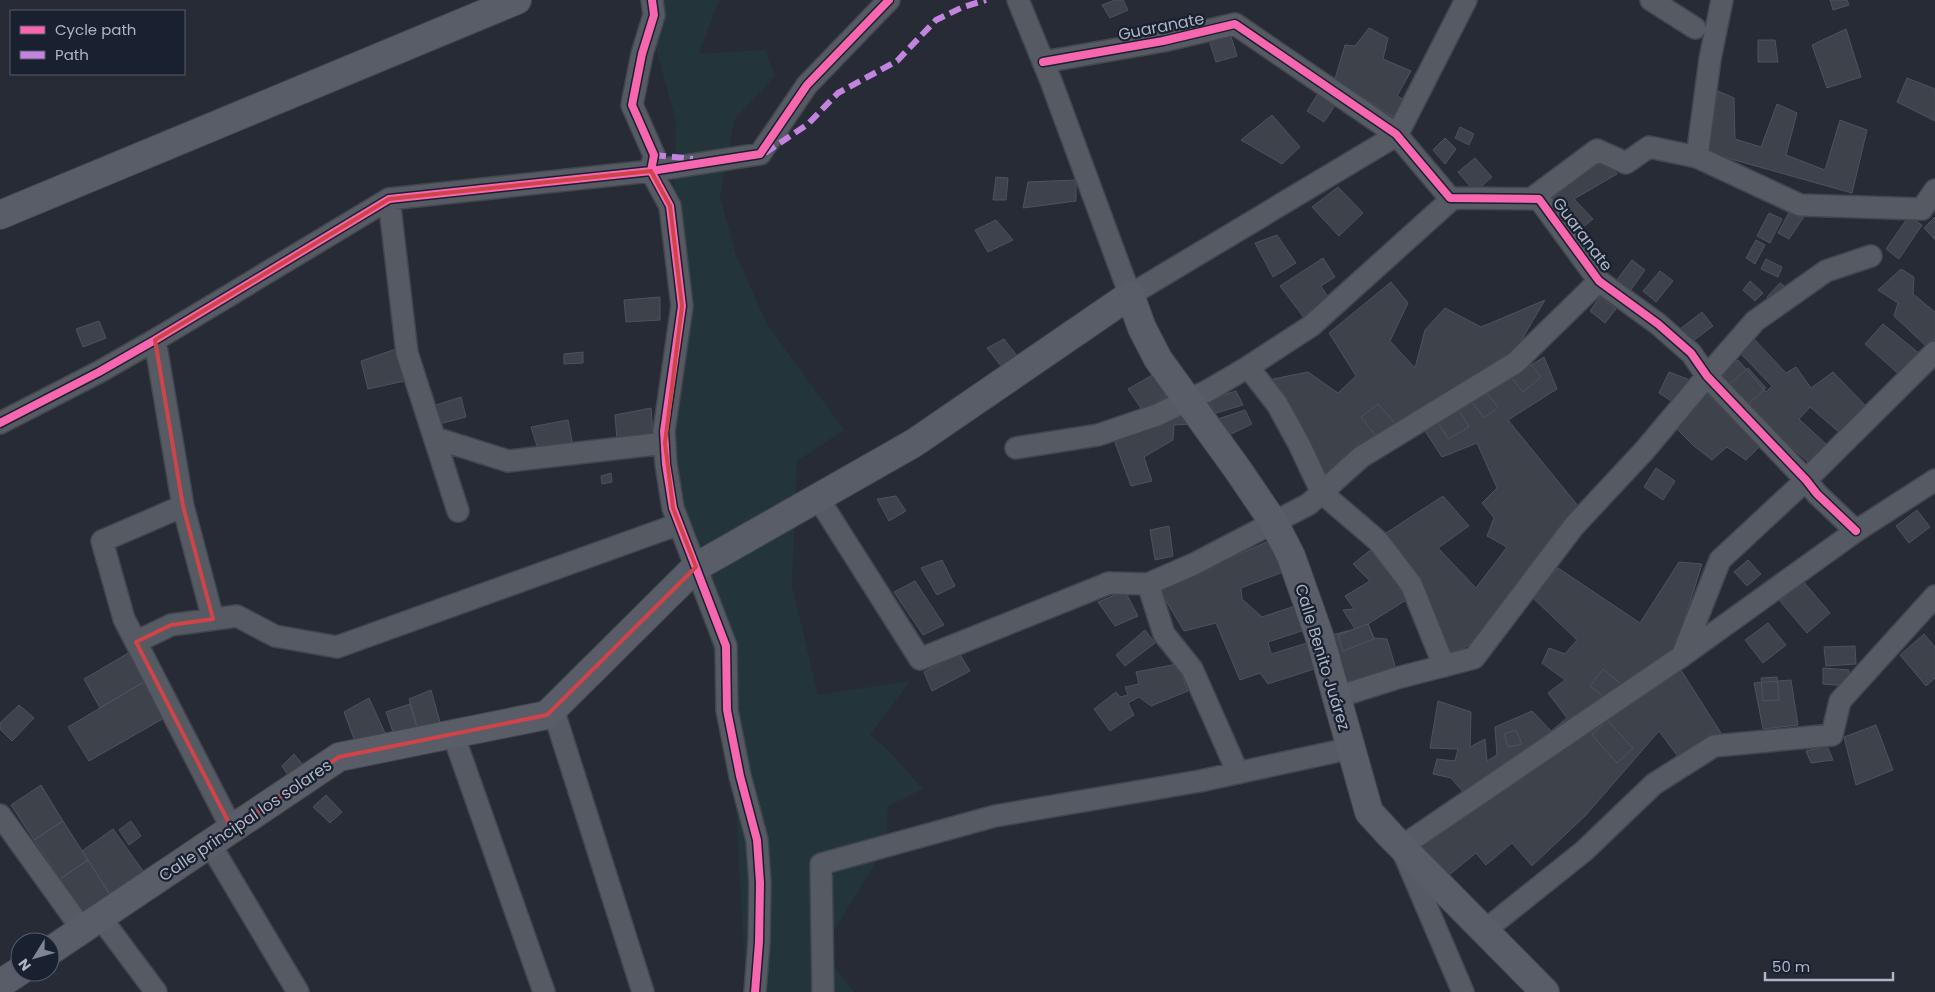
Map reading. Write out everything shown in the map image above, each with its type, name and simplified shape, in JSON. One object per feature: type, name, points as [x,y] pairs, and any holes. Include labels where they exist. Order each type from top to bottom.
[{"type":"main road","points":[[0,215],[516,0]]},
{"type":"main road","name":"Calle Benito Juárez","points":[[1130,295],[1142,328],[1158,359],[1274,523],[1291,556],[1320,638],[1370,812],[1401,847],[1545,992]]},
{"type":"main road","name":"Calle principal los solares","points":[[60,944],[339,757],[547,715],[696,567],[914,442],[1130,295]]},
{"type":"street","points":[[652,0],[654,15],[642,54],[632,105],[654,155],[651,170],[670,206],[682,306],[664,431],[666,464],[673,508],[726,646],[727,710],[740,776],[757,840],[760,883],[759,942],[754,992]]},
{"type":"street","points":[[0,423],[99,372],[155,340],[389,199],[651,170],[760,154],[807,85],[889,0]]},
{"type":"street","points":[[1018,0],[1104,222],[1130,295],[1397,135],[1466,0]]},
{"type":"street","points":[[1651,0],[1694,28]]},
{"type":"street","points":[[1697,157],[1710,59],[1722,0]]},
{"type":"street","name":"Guaranate","points":[[1043,62],[1163,41],[1235,24],[1397,135],[1450,198],[1539,199],[1599,280],[1658,324],[1691,353],[1707,376],[1806,480],[1817,494],[1856,531]]},
{"type":"street","points":[[1532,199],[1597,150],[1626,163],[1649,147],[1697,157],[1800,205],[1922,209],[1935,190]]},
{"type":"street","points":[[1016,448],[1098,435],[1157,415],[1248,367],[1311,326],[1453,198]]},
{"type":"street","points":[[389,199],[408,353],[458,511]]},
{"type":"street","points":[[1337,697],[1474,658],[1574,526],[1644,452],[1755,321],[1826,271],[1871,256]]},
{"type":"street","points":[[818,498],[920,659],[1109,582],[1148,584],[1194,564],[1309,504],[1361,457],[1516,363],[1599,280]]},
{"type":"street","points":[[155,340],[183,506],[213,619]]},
{"type":"street","points":[[1682,656],[1720,560],[1806,480],[1935,352]]},
{"type":"street","points":[[1248,367],[1277,404],[1299,444],[1322,493],[1378,542],[1411,584],[1444,666]]},
{"type":"street","points":[[435,438],[508,461],[665,443]]},
{"type":"street","points":[[1463,992],[1401,847],[1682,656],[1856,531],[1935,480]]},
{"type":"street","points":[[183,506],[102,540],[124,619],[232,829]]},
{"type":"street","points":[[136,642],[171,625],[237,616],[275,636],[337,647],[679,524]]},
{"type":"street","points":[[1148,584],[1164,634],[1192,668],[1238,773]]},
{"type":"street","points":[[1484,931],[1584,851],[1654,784],[1714,746],[1832,735],[1840,701],[1935,596]]},
{"type":"street","points":[[553,709],[643,992]]},
{"type":"street","points":[[453,734],[544,992]]},
{"type":"street","points":[[823,992],[821,864],[994,816],[1238,773],[1352,748]]},
{"type":"street","points":[[0,814],[91,923],[156,992]]},
{"type":"street","points":[[210,844],[298,992]]},
{"type":"highlighted area","points":[[651,171],[670,206],[682,306],[665,443],[673,508],[696,567],[547,715],[339,757],[232,829],[136,642],[171,625],[213,619],[183,506],[155,340],[389,199]]},
{"type":"shaded area","points":[[643,0],[719,0],[699,54],[765,50],[775,76],[734,120],[720,197],[736,255],[767,324],[844,430],[797,461],[792,586],[818,695],[910,681],[870,735],[888,750],[923,789],[888,806],[886,846],[822,950],[854,992],[746,992],[732,735],[665,443],[676,122]]},
{"type":"building","points":[[1115,0],[1123,0],[1128,10],[1110,18],[1102,5]]},
{"type":"building","points":[[1830,0],[1847,0],[1849,5],[1833,10]]},
{"type":"building","points":[[1369,28],[1388,38],[1383,59],[1411,71],[1397,96],[1406,101],[1395,118],[1335,79],[1345,45],[1355,46]]},
{"type":"building","points":[[1846,29],[1861,77],[1827,88],[1812,45]]},
{"type":"building","points":[[1230,33],[1237,56],[1216,62],[1209,40]]},
{"type":"building","points":[[1758,40],[1775,40],[1778,62],[1758,62]]},
{"type":"building","points":[[1907,78],[1935,89],[1935,121],[1897,102]]},
{"type":"building","points":[[1321,89],[1338,101],[1324,122],[1307,111]]},
{"type":"building","points":[[1718,91],[1734,98],[1735,139],[1761,147],[1777,104],[1797,113],[1786,155],[1825,170],[1840,120],[1867,130],[1852,193],[1706,152]]},
{"type":"building","points":[[1272,115],[1300,147],[1282,164],[1241,140]]},
{"type":"building","points":[[1460,127],[1474,134],[1469,145],[1455,138]]},
{"type":"building","points":[[1445,138],[1456,149],[1445,164],[1433,150]]},
{"type":"building","points":[[1475,158],[1492,177],[1475,192],[1458,172]]},
{"type":"building","points":[[1605,160],[1617,174],[1574,199],[1593,219],[1576,233],[1546,198]]},
{"type":"building","points":[[996,177],[1008,178],[1006,200],[993,200]]},
{"type":"building","points":[[1076,180],[1076,201],[1023,208],[1028,182]]},
{"type":"building","points":[[1338,187],[1363,213],[1339,236],[1312,207]]},
{"type":"building","points":[[1791,209],[1805,215],[1789,239],[1778,233]]},
{"type":"building","points":[[1769,213],[1782,219],[1770,243],[1757,236]]},
{"type":"building","points":[[1909,216],[1922,225],[1899,259],[1886,249]]},
{"type":"building","points":[[1935,217],[1935,240],[1924,228]]},
{"type":"building","points":[[996,220],[1013,240],[988,252],[975,230]]},
{"type":"building","points":[[1277,235],[1296,263],[1273,277],[1255,243]]},
{"type":"building","points":[[1756,240],[1765,245],[1755,264],[1746,258]]},
{"type":"building","points":[[1323,258],[1335,277],[1321,286],[1329,299],[1305,319],[1280,286]]},
{"type":"building","points":[[1766,259],[1782,267],[1778,277],[1761,269]]},
{"type":"building","points":[[1632,260],[1645,270],[1630,291],[1616,281]]},
{"type":"building","points":[[1901,269],[1914,277],[1913,294],[1935,312],[1935,339],[1927,347],[1894,316],[1898,303],[1878,290]]},
{"type":"building","points":[[1660,271],[1673,281],[1656,302],[1643,291]]},
{"type":"building","points":[[1750,281],[1763,293],[1755,301],[1743,290]]},
{"type":"building","points":[[1391,282],[1408,303],[1390,341],[1415,368],[1425,330],[1445,308],[1481,327],[1545,300],[1515,351],[1327,478],[1273,379],[1308,372],[1338,393],[1356,376],[1329,333]]},
{"type":"building","points":[[1780,283],[1787,288],[1774,303],[1767,297]]},
{"type":"building","points":[[660,297],[660,320],[626,322],[624,300]]},
{"type":"building","points":[[1600,297],[1616,309],[1605,323],[1590,311]]},
{"type":"building","points":[[1702,312],[1713,326],[1690,343],[1680,329]]},
{"type":"building","points":[[99,321],[106,338],[83,347],[76,329]]},
{"type":"building","points":[[1883,324],[1920,354],[1901,376],[1865,344]]},
{"type":"building","points":[[1004,339],[1017,356],[1001,366],[987,348]]},
{"type":"building","points":[[1754,339],[1786,373],[1796,367],[1811,388],[1833,372],[1866,406],[1841,434],[1810,407],[1799,419],[1827,445],[1808,462],[1714,377],[1738,360],[1766,392],[1772,386],[1739,352]]},
{"type":"building","points":[[399,348],[409,380],[368,389],[361,361]]},
{"type":"building","points":[[583,352],[583,363],[564,364],[564,354]]},
{"type":"building","points":[[1544,357],[1557,389],[1508,420],[1579,507],[1480,638],[1450,656],[1418,580],[1386,533],[1443,496],[1469,526],[1438,548],[1476,588],[1507,547],[1487,536],[1494,518],[1482,503],[1497,488],[1477,443],[1442,457],[1425,431]]},
{"type":"building","points":[[1529,362],[1541,377],[1523,392],[1511,377]]},
{"type":"building","points":[[1748,368],[1766,388],[1748,404],[1730,384]]},
{"type":"building","points":[[1669,372],[1690,380],[1676,404],[1659,393]]},
{"type":"building","points":[[1156,373],[1166,397],[1143,411],[1128,389]]},
{"type":"building","points":[[1236,391],[1243,405],[1216,413],[1207,400]]},
{"type":"building","points":[[1486,392],[1498,407],[1484,418],[1472,402]]},
{"type":"building","points":[[1707,394],[1761,445],[1746,460],[1727,447],[1712,460],[1676,428]]},
{"type":"building","points":[[461,397],[466,417],[439,424],[433,406]]},
{"type":"building","points":[[1378,404],[1396,424],[1377,437],[1361,417]]},
{"type":"building","points":[[651,408],[653,434],[617,440],[615,415]]},
{"type":"building","points":[[1187,409],[1191,424],[1174,425],[1173,440],[1144,457],[1152,481],[1131,486],[1113,437]]},
{"type":"building","points":[[1245,410],[1252,424],[1227,436],[1218,419]]},
{"type":"building","points":[[1459,410],[1469,427],[1448,439],[1438,422]]},
{"type":"building","points":[[568,420],[573,446],[538,449],[531,427]]},
{"type":"building","points":[[1656,468],[1675,481],[1663,500],[1644,487]]},
{"type":"building","points":[[611,473],[612,482],[602,484],[601,476]]},
{"type":"building","points":[[896,496],[906,511],[889,521],[877,499]]},
{"type":"building","points":[[1917,510],[1930,527],[1909,543],[1896,526]]},
{"type":"building","points":[[1169,526],[1173,556],[1155,560],[1150,530]]},
{"type":"building","points":[[1271,540],[1286,571],[1241,588],[1242,599],[1262,617],[1298,605],[1308,629],[1268,642],[1271,654],[1310,642],[1317,668],[1268,684],[1260,673],[1240,680],[1216,623],[1184,631],[1159,589]]},
{"type":"building","points":[[1373,548],[1390,570],[1406,600],[1368,624],[1374,638],[1387,639],[1396,669],[1348,684],[1328,636],[1355,629],[1343,610],[1354,609],[1345,596],[1370,581],[1353,564]]},
{"type":"building","points":[[942,560],[955,586],[937,595],[921,568]]},
{"type":"building","points":[[1748,560],[1761,574],[1747,586],[1734,572]]},
{"type":"building","points":[[1679,562],[1702,564],[1675,649],[1637,673],[1466,795],[1451,778],[1433,774],[1437,759],[1455,761],[1458,749],[1430,748],[1438,701],[1471,712],[1470,747],[1485,739],[1487,761],[1497,755],[1495,727],[1532,711],[1551,731],[1567,718],[1548,693],[1565,680],[1542,663],[1549,648],[1565,654],[1577,640],[1532,597],[1558,568],[1640,623]]},
{"type":"building","points":[[915,581],[944,625],[923,635],[894,592]]},
{"type":"building","points":[[1803,581],[1830,613],[1807,633],[1780,601]]},
{"type":"building","points":[[1125,591],[1138,616],[1115,626],[1098,602]]},
{"type":"building","points":[[1768,623],[1786,645],[1763,663],[1745,640]]},
{"type":"building","points":[[1368,624],[1374,639],[1343,651],[1338,635]]},
{"type":"building","points":[[1145,630],[1155,643],[1125,666],[1116,655]]},
{"type":"building","points":[[1924,634],[1935,647],[1935,678],[1926,686],[1900,655]]},
{"type":"building","points":[[1855,646],[1856,664],[1826,666],[1824,647]]},
{"type":"building","points":[[130,652],[147,680],[100,708],[84,679]]},
{"type":"building","points":[[959,653],[970,671],[932,691],[924,672]]},
{"type":"building","points":[[1177,664],[1188,691],[1151,706],[1139,697],[1128,703],[1134,715],[1110,731],[1094,709],[1116,692],[1120,697],[1128,695],[1125,687],[1139,684],[1136,672]]},
{"type":"building","points":[[1679,667],[1721,733],[1679,758],[1659,731],[1586,815],[1532,866],[1512,843],[1486,865],[1476,853],[1449,875],[1419,845]]},
{"type":"building","points":[[1823,668],[1849,670],[1848,686],[1823,684]]},
{"type":"building","points":[[1603,669],[1621,684],[1608,700],[1590,686]]},
{"type":"building","points":[[1777,677],[1779,700],[1763,701],[1761,678]]},
{"type":"building","points":[[147,680],[166,717],[89,761],[68,727]]},
{"type":"building","points":[[1791,680],[1798,725],[1763,729],[1754,683]]},
{"type":"building","points":[[431,690],[440,722],[417,727],[409,699]]},
{"type":"building","points":[[369,698],[385,733],[355,742],[344,712]]},
{"type":"building","points":[[410,704],[417,727],[393,732],[386,712]]},
{"type":"building","points":[[19,705],[34,718],[12,741],[0,729],[0,723]]},
{"type":"building","points":[[1607,720],[1633,748],[1617,763],[1592,735]]},
{"type":"building","points":[[1876,725],[1893,770],[1856,785],[1844,737]]},
{"type":"building","points":[[1516,730],[1522,744],[1508,747],[1504,734]]},
{"type":"building","points":[[1827,746],[1833,760],[1811,763],[1806,751]]},
{"type":"building","points":[[294,754],[309,772],[293,783],[282,766]]},
{"type":"building","points":[[41,785],[63,821],[34,840],[11,805]]},
{"type":"building","points":[[326,795],[342,812],[330,823],[313,807]]},
{"type":"building","points":[[63,821],[88,860],[60,879],[34,840]]},
{"type":"building","points":[[131,821],[141,836],[129,845],[119,830]]},
{"type":"building","points":[[113,829],[146,875],[112,897],[82,851]]},
{"type":"building","points":[[88,860],[112,898],[86,918],[60,879]]},
{"type":"marked path","points":[[765,153],[808,124],[838,93],[897,61],[936,20],[963,7],[986,0]]},
{"type":"marked path","points":[[654,155],[693,159]]},
{"type":"cycle path","points":[[652,0],[654,15],[642,54],[632,105],[654,155],[651,171],[670,206],[682,306],[664,431],[666,464],[673,508],[726,646],[727,710],[740,776],[757,840],[760,883],[759,942],[755,992]]},
{"type":"cycle path","points":[[0,423],[99,372],[155,340],[389,199],[651,171],[760,154],[807,85],[889,0]]},
{"type":"cycle path","points":[[1043,62],[1163,41],[1235,24],[1396,134],[1450,198],[1539,199],[1599,281],[1658,324],[1691,353],[1707,376],[1806,480],[1817,494],[1856,531]]}]
